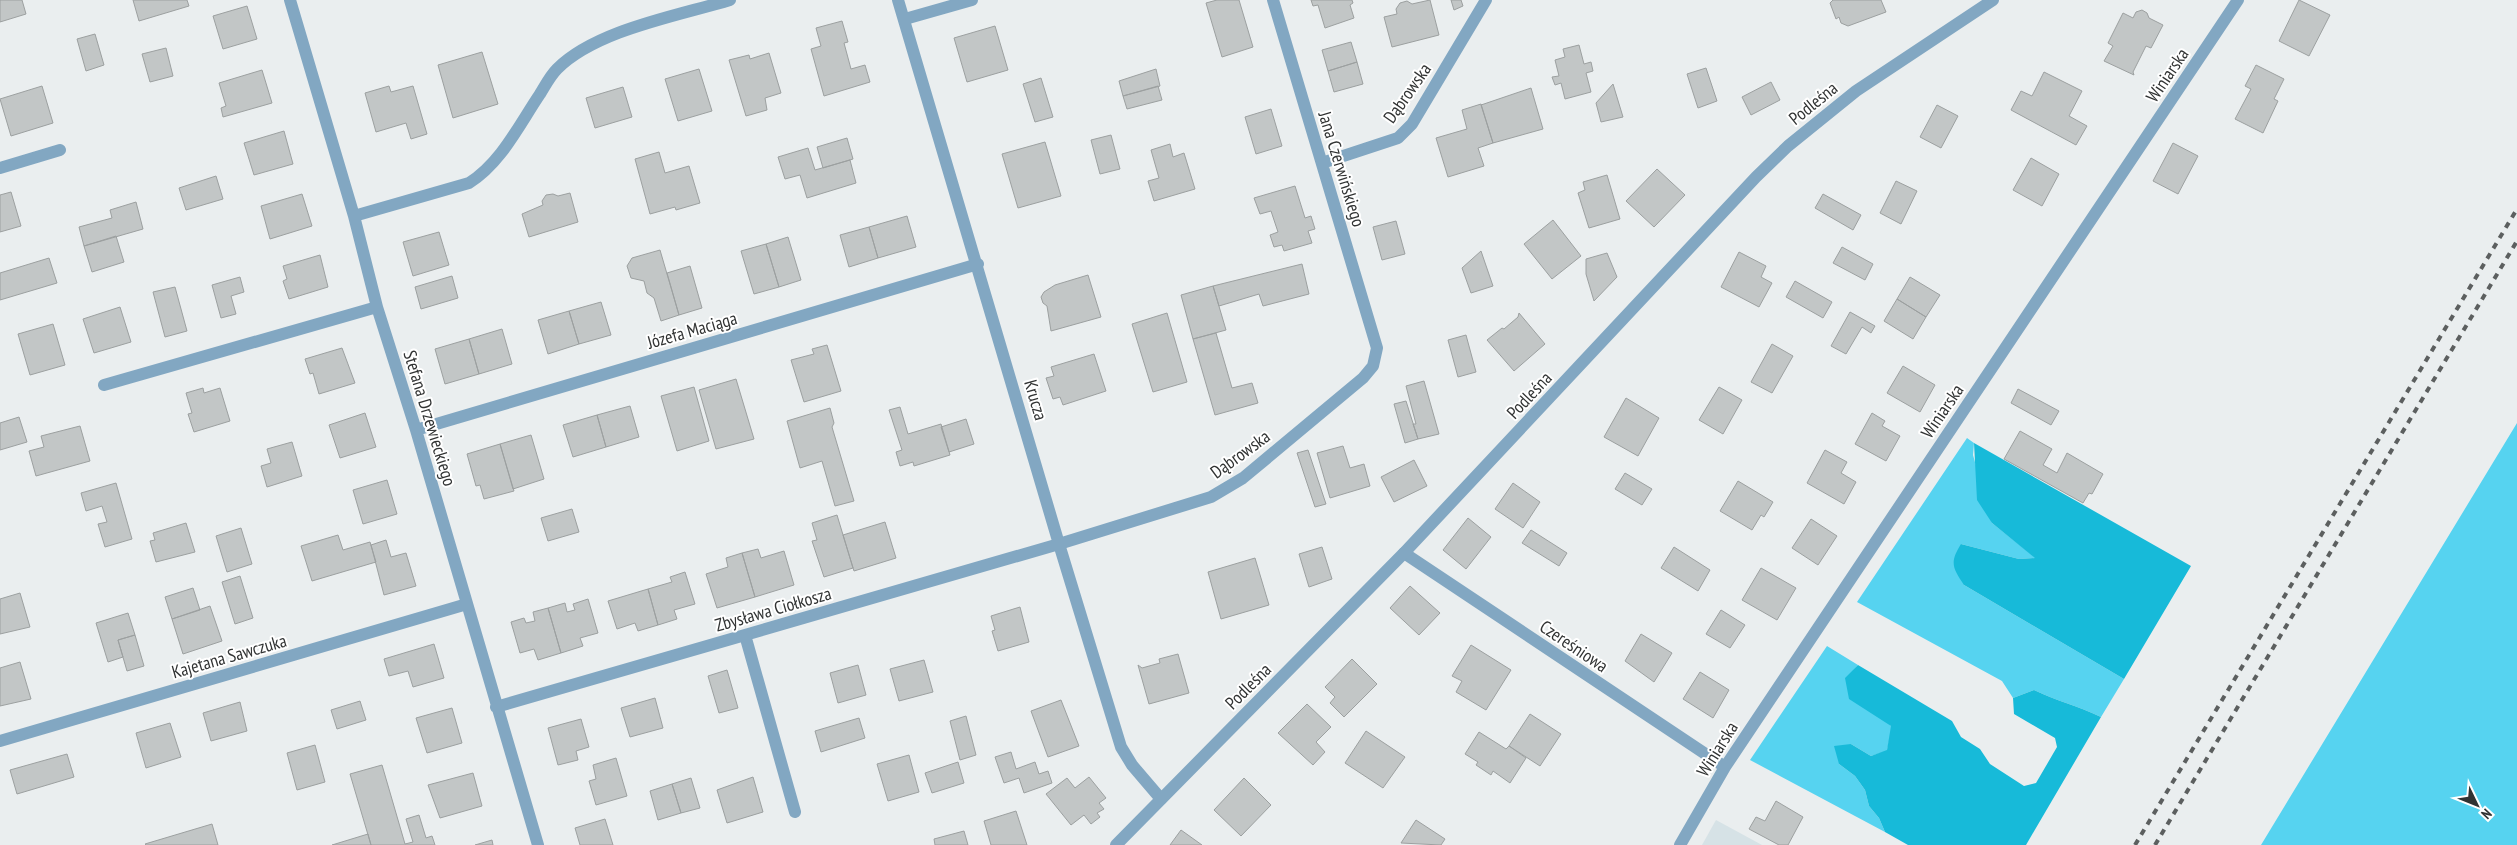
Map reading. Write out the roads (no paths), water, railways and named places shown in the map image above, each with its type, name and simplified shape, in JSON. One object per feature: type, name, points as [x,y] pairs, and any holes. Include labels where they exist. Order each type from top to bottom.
[{"type":"street","name":"Stefana Drzewieckiego","points":[[290,0],[354,216],[377,307],[416,430],[538,845]]},
{"type":"street","points":[[354,216],[469,183],[484,173],[498,157],[556,70],[580,50],[610,36],[730,0]]},
{"type":"street","name":"Krucza","points":[[898,0],[1121,747],[1132,765],[1161,799]]},
{"type":"street","points":[[905,20],[972,0]]},
{"type":"street","name":"Jana Czerwińskiego","points":[[1273,0],[1377,348]]},
{"type":"street","name":"Dąbrowska","points":[[1322,163],[1398,138],[1412,124],[1486,0]]},
{"type":"street","name":"Podleśna","points":[[1116,845],[1404,553],[1756,177],[1788,146],[1856,91],[1993,0]]},
{"type":"street","name":"Winiarska","points":[[1680,845],[1725,768],[2238,0]]},
{"type":"street","points":[[0,168],[60,150]]},
{"type":"street","name":"Józefa Maciąga","points":[[416,430],[978,264]]},
{"type":"street","points":[[104,385],[377,307]]},
{"type":"street","name":"Dąbrowska","points":[[1059,544],[1211,497],[1243,478],[1363,378],[1373,366],[1377,348]]},
{"type":"street","name":"Zbysława Ciołkosza","points":[[496,707],[1059,544]]},
{"type":"street","name":"Czereśniowa","points":[[1404,553],[1725,768]]},
{"type":"street","name":"Kajetana Sawczuka","points":[[0,741],[467,604]]},
{"type":"street","points":[[746,635],[795,812]]},
{"type":"railway","points":[[2135,845],[2517,209]]},
{"type":"railway","points":[[2155,845],[2517,241]]}]
